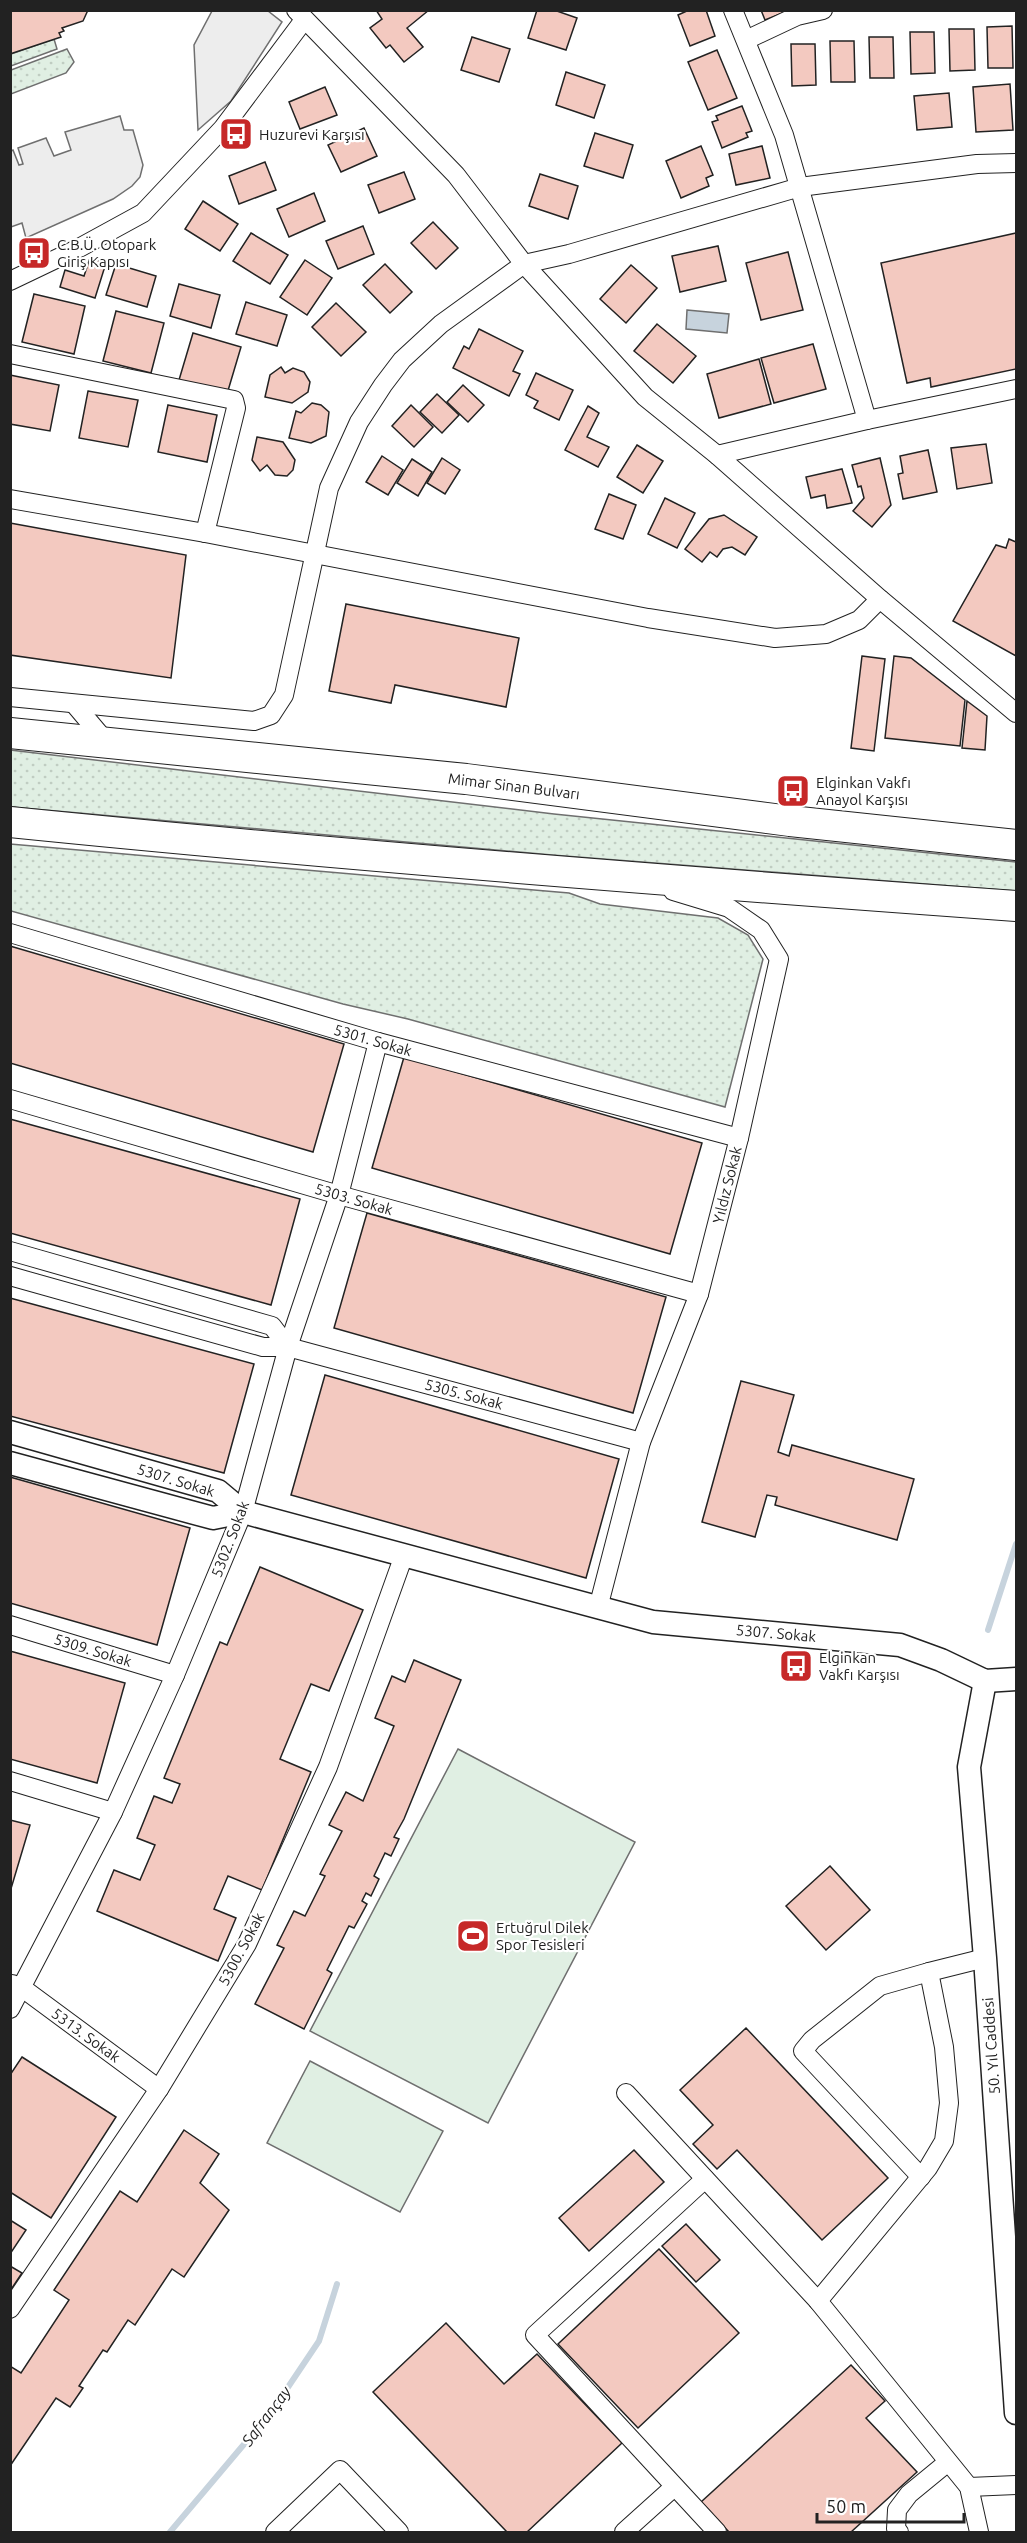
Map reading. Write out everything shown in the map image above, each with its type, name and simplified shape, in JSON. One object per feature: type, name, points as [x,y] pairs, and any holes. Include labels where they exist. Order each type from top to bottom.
[{"type":"highway","name":"Mimar Sinan Bulvarı","points":[[10,733],[466,779],[790,821],[1017,845]]},
{"type":"highway","points":[[10,822],[177,839],[595,874],[1017,906]]},
{"type":"street","points":[[733,10],[784,135],[867,420]]},
{"type":"street","points":[[746,40],[796,16],[823,10]]},
{"type":"street","points":[[10,281],[79,248],[142,213],[224,128],[300,15],[456,175],[524,264],[645,397],[717,455],[880,599],[1017,713]]},
{"type":"street","points":[[10,697],[254,721],[271,715],[284,695],[329,488],[359,422],[402,360],[441,324],[524,264],[568,254],[800,187],[977,164],[1017,163]]},
{"type":"street","points":[[10,354],[234,400],[236,408],[205,533]]},
{"type":"street","points":[[717,455],[867,420],[1017,389]]},
{"type":"street","points":[[10,499],[205,533],[648,618],[775,638],[826,634],[859,620],[880,599]]},
{"type":"street","points":[[75,705],[108,744]]},
{"type":"street","name":"Yıldız Sokak","points":[[595,874],[687,894],[729,908],[760,930],[779,959],[739,1138],[699,1294],[641,1442],[598,1608]]},
{"type":"street","name":"5301. Sokak","points":[[10,933],[378,1042],[739,1138]]},
{"type":"street","name":"5302. Sokak","points":[[10,2009],[16,1986],[114,1812],[175,1675],[243,1512],[288,1347],[339,1196],[378,1042]]},
{"type":"street","name":"5303. Sokak","points":[[10,1099],[339,1196],[699,1294]]},
{"type":"street","points":[[10,1251],[272,1326],[288,1347]]},
{"type":"street","name":"5305. Sokak","points":[[10,1276],[263,1347],[288,1347],[641,1442]]},
{"type":"street","name":"5307. Sokak","points":[[10,1432],[218,1491],[243,1512],[652,1622],[900,1645],[941,1660],[985,1681]]},
{"type":"street","name":"5307. Sokak","points":[[10,1463],[213,1518],[243,1512]]},
{"type":"street","name":"5300. Sokak","points":[[10,2309],[159,2088],[246,1944],[328,1767],[404,1555]]},
{"type":"street","name":"5309. Sokak","points":[[10,1625],[175,1675]]},
{"type":"street","points":[[985,1681],[1017,1679]]},
{"type":"street","name":"50. Yıl Caddesi","points":[[985,1681],[969,1767],[985,1958],[1017,2413]]},
{"type":"street","points":[[10,1781],[114,1812]]},
{"type":"street","points":[[921,2177],[803,2051],[812,2040],[880,1986],[985,1958]]},
{"type":"street","points":[[818,2301],[921,2177],[944,2141],[949,2103],[944,2047],[929,1972]]},
{"type":"street","name":"5313. Sokak","points":[[16,1986],[159,2088]]},
{"type":"street","points":[[626,2093],[818,2301],[969,2487],[979,2532]]},
{"type":"street","points":[[705,2179],[535,2335],[717,2532]]},
{"type":"street","points":[[899,2532],[896,2529],[897,2510],[909,2494],[948,2462]]},
{"type":"street","points":[[275,2532],[340,2470],[399,2532]]},
{"type":"street","points":[[969,2487],[1017,2485]]},
{"type":"street","points":[[624,2532],[674,2487]]},
{"type":"green space","points":[[54,39],[57,49],[11,66],[11,54]]},
{"type":"green space","points":[[67,49],[74,62],[66,73],[11,94],[11,70]]},
{"type":"green space","points":[[10,750],[554,814],[1016,862],[1016,891],[552,855],[11,807]]},
{"type":"green space","points":[[10,844],[569,893],[600,904],[718,918],[748,935],[763,959],[725,1107],[11,911]]},
{"type":"green space","name":"Ertuğrul Dilek Spor Tesisleri","points":[[458,1749],[635,1842],[488,2123],[310,2031]]},
{"type":"green space","points":[[310,2061],[443,2131],[400,2212],[267,2143]]},
{"type":"shaded area","points":[[212,11],[268,11],[282,22],[231,101],[198,130],[194,45]]},
{"type":"shaded area","points":[[120,116],[124,130],[133,130],[143,165],[140,177],[132,186],[113,199],[26,238],[22,223],[11,227],[11,151],[13,150],[19,165],[23,164],[18,148],[46,138],[54,156],[71,150],[65,132]]},
{"type":"shaded area","points":[[687,310],[729,314],[727,333],[686,329]]},
{"type":"building","points":[[10,10],[88,10],[83,21],[62,28],[64,31],[59,33],[61,37],[10,54]]},
{"type":"building","points":[[376,10],[429,10],[407,28],[423,47],[404,62],[390,45],[386,48],[370,28],[382,19]]},
{"type":"building","points":[[537,10],[554,10],[577,18],[566,50],[528,38]]},
{"type":"building","points":[[689,10],[706,10],[715,36],[690,46],[678,15]]},
{"type":"building","points":[[761,10],[790,10],[765,20]]},
{"type":"building","points":[[1012,26],[1013,68],[988,68],[987,27]]},
{"type":"building","points":[[949,29],[974,29],[975,70],[950,71]]},
{"type":"building","points":[[910,32],[934,32],[935,73],[911,74]]},
{"type":"building","points":[[472,37],[510,49],[499,82],[461,70]]},
{"type":"building","points":[[869,37],[893,37],[894,78],[870,78]]},
{"type":"building","points":[[830,41],[854,41],[855,82],[831,82]]},
{"type":"building","points":[[791,44],[815,44],[816,85],[792,86]]},
{"type":"building","points":[[717,50],[737,98],[708,110],[688,62]]},
{"type":"building","points":[[566,72],[605,85],[594,118],[556,105]]},
{"type":"building","points":[[1010,84],[1013,130],[976,132],[973,87]]},
{"type":"building","points":[[325,87],[337,115],[300,129],[289,102]]},
{"type":"building","points":[[949,93],[952,127],[917,130],[914,96]]},
{"type":"building","points":[[742,106],[752,131],[746,133],[748,137],[722,148],[712,122],[718,120],[716,116]]},
{"type":"building","points":[[364,128],[377,156],[341,172],[328,145]]},
{"type":"building","points":[[595,133],[633,145],[623,178],[584,166]]},
{"type":"building","points":[[701,146],[713,175],[706,178],[709,186],[681,198],[666,161]]},
{"type":"building","points":[[762,146],[770,178],[736,185],[729,154]]},
{"type":"building","points":[[265,162],[276,190],[239,204],[229,176]]},
{"type":"building","points":[[404,172],[415,199],[379,213],[368,185]]},
{"type":"building","points":[[540,174],[578,186],[568,219],[529,206]]},
{"type":"building","points":[[314,193],[325,221],[289,237],[277,209]]},
{"type":"building","points":[[203,201],[238,224],[220,251],[185,229]]},
{"type":"building","points":[[433,222],[458,248],[436,269],[411,243]]},
{"type":"building","points":[[363,226],[374,254],[338,269],[326,241]]},
{"type":"building","points":[[251,233],[288,255],[270,284],[233,261]]},
{"type":"building","points":[[1016,233],[1016,369],[931,387],[930,378],[907,383],[881,263]]},
{"type":"building","points":[[718,246],[726,281],[680,292],[672,256]]},
{"type":"building","points":[[788,252],[803,310],[761,320],[746,263]]},
{"type":"building","points":[[90,258],[106,263],[95,298],[60,287],[65,270],[84,276]]},
{"type":"building","points":[[305,260],[332,278],[307,315],[280,297]]},
{"type":"building","points":[[116,264],[156,276],[147,307],[106,295]]},
{"type":"building","points":[[385,264],[412,292],[390,313],[363,285]]},
{"type":"building","points":[[631,265],[657,288],[626,323],[600,299]]},
{"type":"building","points":[[179,284],[220,295],[211,328],[170,316]]},
{"type":"building","points":[[34,294],[85,306],[74,354],[22,342]]},
{"type":"building","points":[[246,302],[287,315],[277,346],[236,334]]},
{"type":"building","points":[[336,303],[366,332],[341,356],[312,327]]},
{"type":"building","points":[[116,311],[164,323],[151,373],[103,361]]},
{"type":"building","points":[[657,324],[696,356],[673,383],[634,351]]},
{"type":"building","points":[[479,329],[523,351],[513,371],[520,374],[509,396],[453,368],[464,346],[469,349]]},
{"type":"building","points":[[193,333],[241,347],[227,394],[179,380]]},
{"type":"building","points":[[813,344],[826,389],[774,403],[761,358]]},
{"type":"building","points":[[759,359],[771,404],[719,418],[707,374]]},
{"type":"building","points":[[281,367],[285,373],[293,368],[304,372],[310,382],[308,392],[292,403],[265,397],[270,375]]},
{"type":"building","points":[[536,373],[573,390],[559,420],[534,408],[538,401],[526,395]]},
{"type":"building","points":[[10,375],[59,385],[50,431],[10,424]]},
{"type":"building","points":[[463,385],[484,405],[468,422],[447,402]]},
{"type":"building","points":[[88,391],[138,400],[128,447],[79,438]]},
{"type":"building","points":[[437,394],[459,415],[442,433],[420,412]]},
{"type":"building","points":[[312,403],[321,405],[329,412],[326,436],[311,443],[289,438],[296,411],[301,413]]},
{"type":"building","points":[[168,405],[217,415],[207,462],[158,452]]},
{"type":"building","points":[[411,405],[433,427],[414,447],[392,426]]},
{"type":"building","points":[[588,406],[599,413],[587,437],[609,447],[598,467],[565,450]]},
{"type":"building","points":[[257,437],[283,442],[295,460],[293,470],[287,476],[275,475],[267,465],[260,471],[252,460]]},
{"type":"building","points":[[986,444],[992,483],[957,489],[951,448]]},
{"type":"building","points":[[637,445],[663,461],[643,493],[617,477]]},
{"type":"building","points":[[928,450],[937,492],[903,499],[898,474],[903,473],[900,456]]},
{"type":"building","points":[[382,456],[403,470],[388,495],[366,482]]},
{"type":"building","points":[[442,458],[460,470],[445,494],[427,483]]},
{"type":"building","points":[[880,458],[891,505],[872,527],[853,511],[864,498],[861,486],[858,487],[852,465]]},
{"type":"building","points":[[412,459],[432,472],[418,496],[397,483]]},
{"type":"building","points":[[842,469],[852,503],[827,508],[825,495],[811,498],[806,477]]},
{"type":"building","points":[[609,494],[636,505],[623,539],[595,529]]},
{"type":"building","points":[[665,498],[695,513],[677,548],[648,534]]},
{"type":"building","points":[[724,515],[757,537],[745,555],[732,547],[723,549],[717,557],[710,552],[702,562],[685,549],[709,519]]},
{"type":"building","points":[[10,523],[186,555],[171,678],[10,655]]},
{"type":"building","points":[[1009,539],[1016,542],[1016,656],[953,621],[996,545],[1006,548]]},
{"type":"building","points":[[346,604],[519,638],[506,707],[395,685],[391,703],[329,691]]},
{"type":"building","points":[[862,656],[885,659],[874,751],[851,748]]},
{"type":"building","points":[[894,656],[911,658],[965,700],[960,746],[885,738]]},
{"type":"building","points":[[967,701],[987,716],[985,750],[962,748]]},
{"type":"building","points":[[10,946],[344,1044],[313,1152],[10,1063]]},
{"type":"building","points":[[404,1057],[702,1143],[670,1254],[372,1168]]},
{"type":"building","points":[[10,1119],[300,1199],[271,1305],[10,1233]]},
{"type":"building","points":[[367,1213],[666,1297],[633,1413],[334,1328]]},
{"type":"building","points":[[10,1298],[254,1364],[224,1473],[10,1416]]},
{"type":"building","points":[[325,1375],[619,1459],[586,1578],[291,1495]]},
{"type":"building","points":[[741,1381],[794,1395],[778,1452],[789,1456],[792,1445],[914,1479],[897,1540],[775,1505],[777,1497],[767,1495],[755,1537],[702,1522]]},
{"type":"building","points":[[10,1477],[190,1528],[157,1645],[10,1603]]},
{"type":"building","points":[[260,1567],[363,1610],[329,1691],[311,1684],[280,1759],[311,1772],[262,1890],[228,1876],[214,1909],[236,1918],[218,1961],[97,1911],[114,1870],[140,1880],[155,1845],[137,1838],[154,1796],[172,1803],[180,1784],[164,1778],[220,1642],[227,1645]]},
{"type":"building","points":[[10,1651],[125,1683],[97,1783],[10,1759]]},
{"type":"building","points":[[414,1660],[461,1680],[404,1819],[394,1837],[399,1839],[391,1856],[385,1853],[374,1876],[379,1879],[371,1896],[366,1893],[362,1901],[367,1904],[354,1928],[349,1926],[327,1970],[332,1973],[304,2029],[255,2004],[284,1948],[277,1945],[294,1911],[305,1916],[325,1876],[320,1874],[342,1831],[329,1825],[346,1792],[363,1801],[394,1726],[375,1718],[392,1676],[405,1682]]},
{"type":"building","points":[[10,1820],[30,1825],[10,1892]]},
{"type":"building","points":[[830,1866],[870,1910],[826,1950],[786,1906]]},
{"type":"building","points":[[746,2028],[888,2178],[822,2240],[737,2150],[717,2169],[693,2144],[713,2125],[680,2090]]},
{"type":"building","points":[[22,2057],[116,2117],[51,2218],[10,2192],[10,2075]]},
{"type":"building","points":[[184,2130],[219,2154],[200,2183],[229,2210],[184,2277],[172,2269],[135,2325],[128,2320],[107,2352],[103,2350],[79,2386],[83,2388],[70,2407],[56,2398],[10,2466],[10,2366],[21,2373],[69,2300],[54,2290],[120,2191],[137,2202]]},
{"type":"building","points":[[634,2150],[664,2182],[589,2251],[559,2218]]},
{"type":"building","points":[[10,2220],[26,2230],[10,2254]]},
{"type":"building","points":[[686,2224],[720,2260],[696,2282],[662,2246]]},
{"type":"building","points":[[659,2249],[739,2333],[638,2428],[558,2344]]},
{"type":"building","points":[[10,2266],[22,2273],[10,2291]]},
{"type":"building","points":[[446,2323],[504,2384],[537,2354],[622,2443],[527,2532],[507,2532],[373,2392]]},
{"type":"building","points":[[851,2365],[885,2401],[866,2418],[917,2472],[851,2532],[729,2532],[701,2502]]},
{"type":"waterway","name":"Safrançay","points":[[988,1630],[1016,1544]]},
{"type":"waterway","name":"Safrançay","points":[[170,2532],[272,2411],[319,2341],[337,2284]]},
{"type":"place","name":"Huzurevi Karşısı","points":[[236,134]]},
{"type":"place","name":"C.B.Ü. Otopark Giriş Kapısı","points":[[34,253]]},
{"type":"place","name":"Elginkan Vakfı Anayol Karşısı","points":[[793,791]]},
{"type":"place","name":"Elginkan Vakfı Karşısı","points":[[796,1666]]},
{"type":"place","name":"Ertuğrul Dilek Spor Tesisleri","points":[[473,1936]]}]
